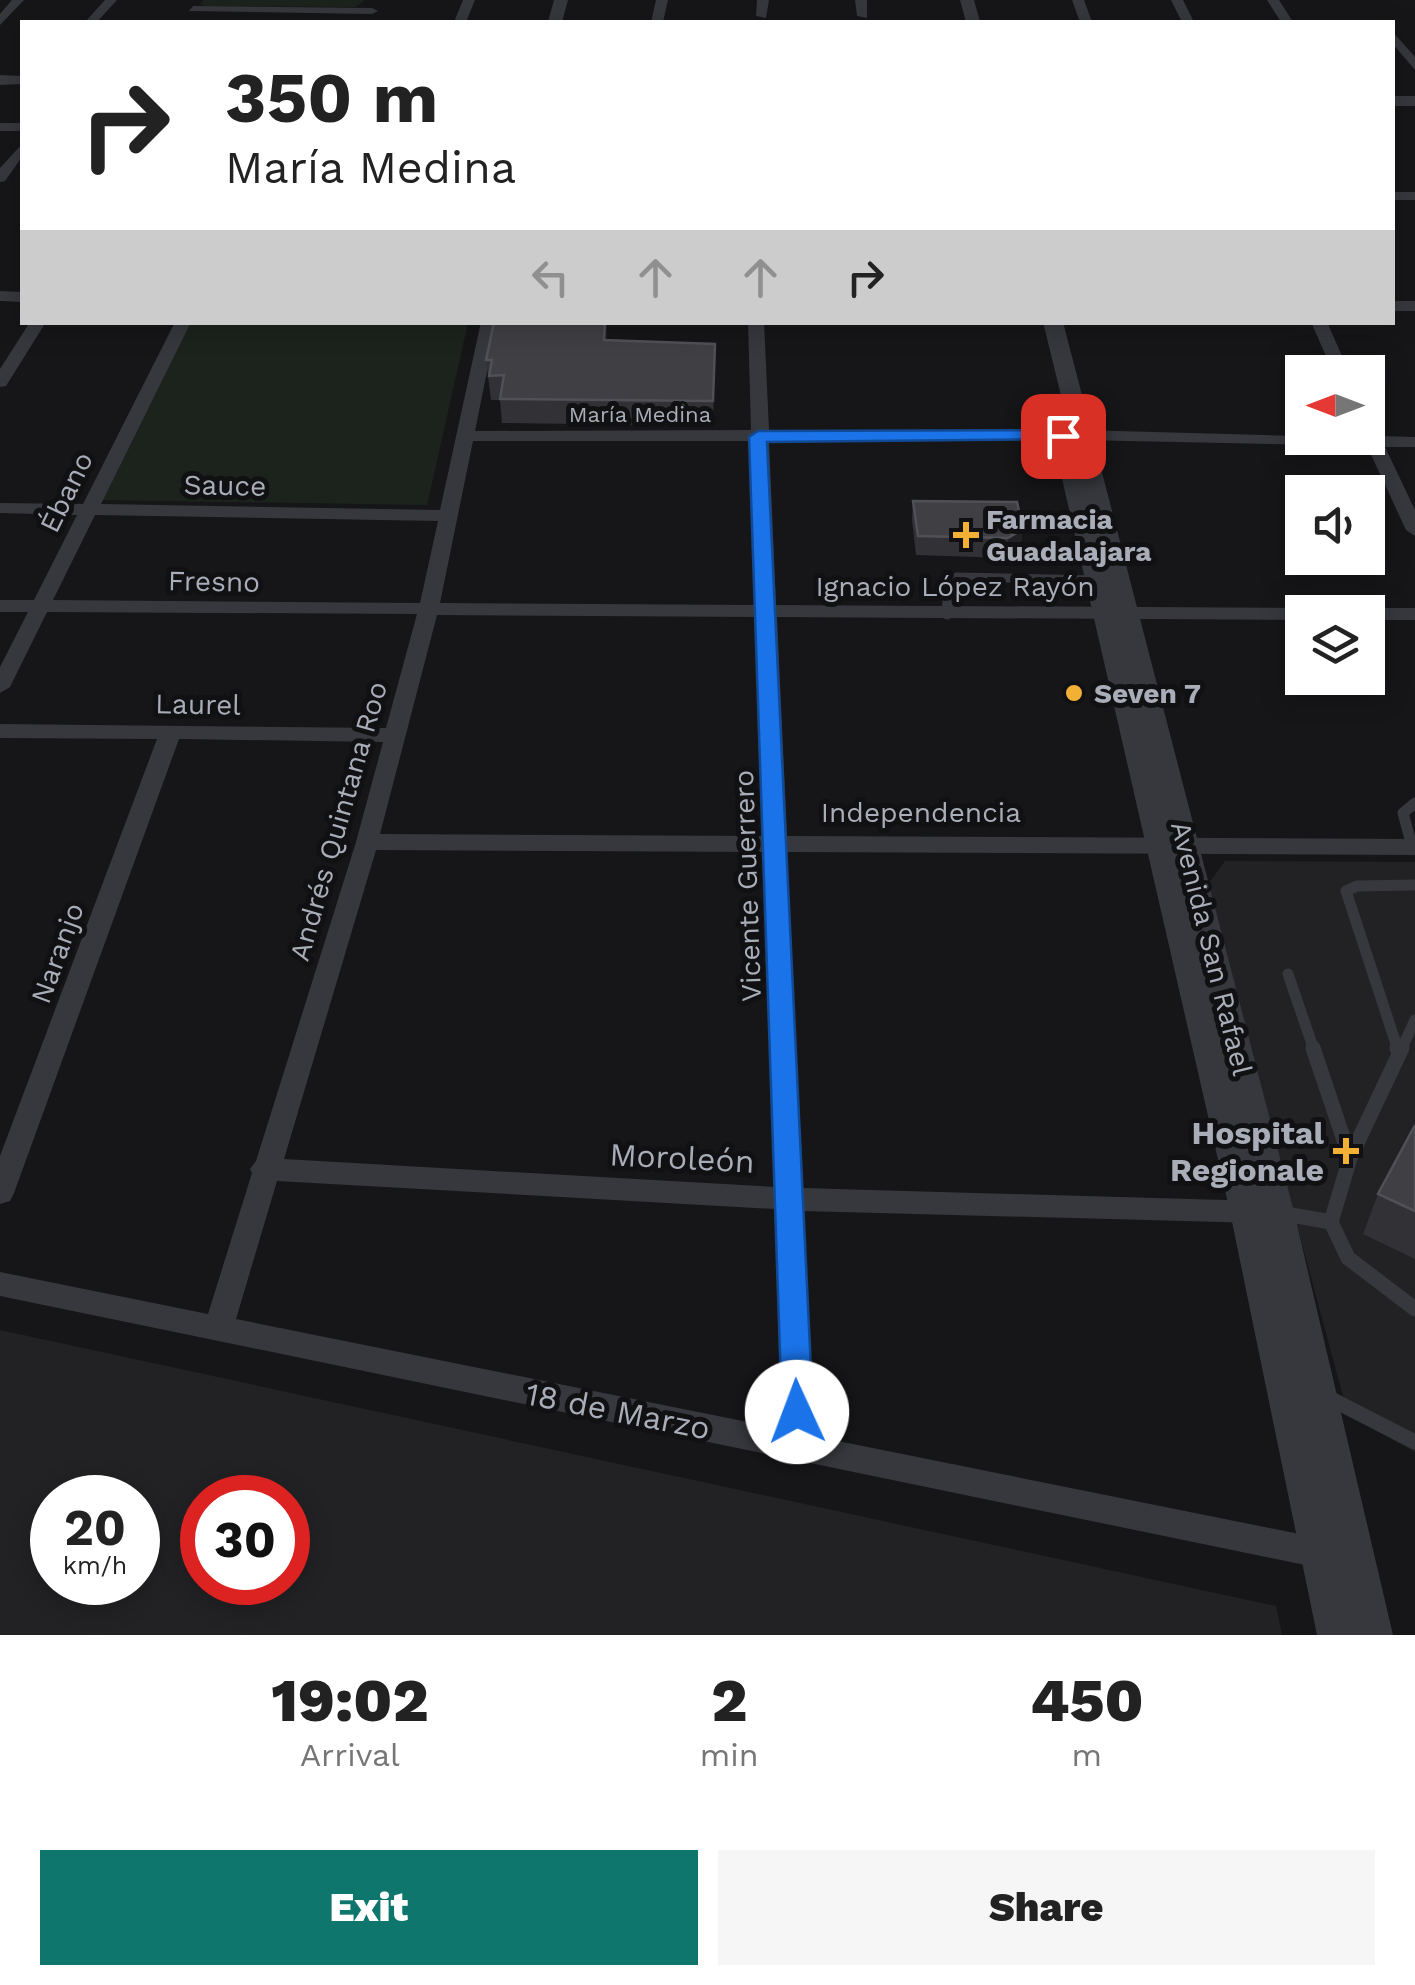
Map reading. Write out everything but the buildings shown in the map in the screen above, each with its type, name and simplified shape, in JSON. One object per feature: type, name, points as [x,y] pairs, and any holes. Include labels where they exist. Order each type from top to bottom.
[{"type":"street","points":[[0,21],[18,0]]},
{"type":"street","points":[[93,20],[110,0]]},
{"type":"street","points":[[762,16],[763,0]]},
{"type":"street","points":[[861,0],[864,16]]},
{"type":"street","points":[[196,4],[371,11]]},
{"type":"street","points":[[273,20],[281,9]]},
{"type":"street","points":[[1395,38],[1415,66]]},
{"type":"street","points":[[0,178],[20,151]]},
{"type":"street","points":[[0,382],[36,325]]},
{"type":"street","name":"Ébano","points":[[0,687],[180,325]]},
{"type":"street","name":"Andrés Quintana Roo","points":[[218,1330],[366,842],[428,611],[488,325]]},
{"type":"street","name":"Vicente Guerrero","points":[[756,325],[798,1448]]},
{"type":"street","name":"Avenida San Rafael","points":[[1036,325],[1072,436],[1174,843],[1262,1212],[1337,1556],[1372,1635]]},
{"type":"street","name":"Avenida San Rafael","points":[[1054,325],[1072,436]]},
{"type":"street","points":[[1320,325],[1334,355]]},
{"type":"street","name":"María Medina","points":[[466,436],[1285,436]]},
{"type":"street","name":"María Medina","points":[[1385,438],[1415,442]]},
{"type":"street","points":[[1379,455],[1415,530]]},
{"type":"street","name":"Sauce","points":[[0,508],[450,516]]},
{"type":"street","name":"Fresno","points":[[0,606],[428,611]]},
{"type":"street","name":"Ignacio López Rayón","points":[[428,611],[1285,614]]},
{"type":"street","points":[[1385,614],[1415,614]]},
{"type":"street","name":"Laurel","points":[[0,731],[394,735]]},
{"type":"street","name":"Naranjo","points":[[0,1194],[170,734]]},
{"type":"street","name":"Independencia","points":[[366,842],[1413,846]]},
{"type":"street","name":"Moroleón","points":[[264,1169],[791,1199],[1262,1212]]},
{"type":"street","name":"Avenida San Rafael","points":[[1262,1212],[1316,1392],[1337,1556],[1338,1635]]},
{"type":"street","name":"18 de Marzo","points":[[0,1284],[1337,1556]]},
{"type":"lane","points":[[947,614],[948,584],[957,576],[1108,580]]},
{"type":"lane","points":[[1413,846],[1403,814],[1415,802]]},
{"type":"lane","points":[[1400,1053],[1346,892],[1357,886],[1415,886]]},
{"type":"lane","points":[[1288,974],[1350,1158]]},
{"type":"lane","points":[[1415,1020],[1350,1158],[1331,1222],[1348,1258],[1415,1308]]},
{"type":"lane","points":[[1262,1212],[1331,1222]]},
{"type":"lane","points":[[1316,1392],[1415,1442]]},
{"type":"shaded area","points":[[203,0],[365,0],[356,7],[204,6],[200,4]]},
{"type":"shaded area","points":[[185,325],[468,325],[427,505],[101,500]]},
{"type":"shaded area","name":"Hospital Regionale","points":[[1225,861],[1415,862],[1415,1452],[1348,1415],[1206,887]]},
{"type":"shaded area","points":[[0,1330],[1276,1606],[1282,1635],[0,1635]]},
{"type":"place","name":"Farmacia Guadalajara","points":[[966,535]]},
{"type":"place","name":"Seven 7","points":[[1074,693]]},
{"type":"place","name":"Hospital Regionale","points":[[1346,1151]]},
{"type":"route","points":[[797,1412],[758,437],[1063,436]]}]
